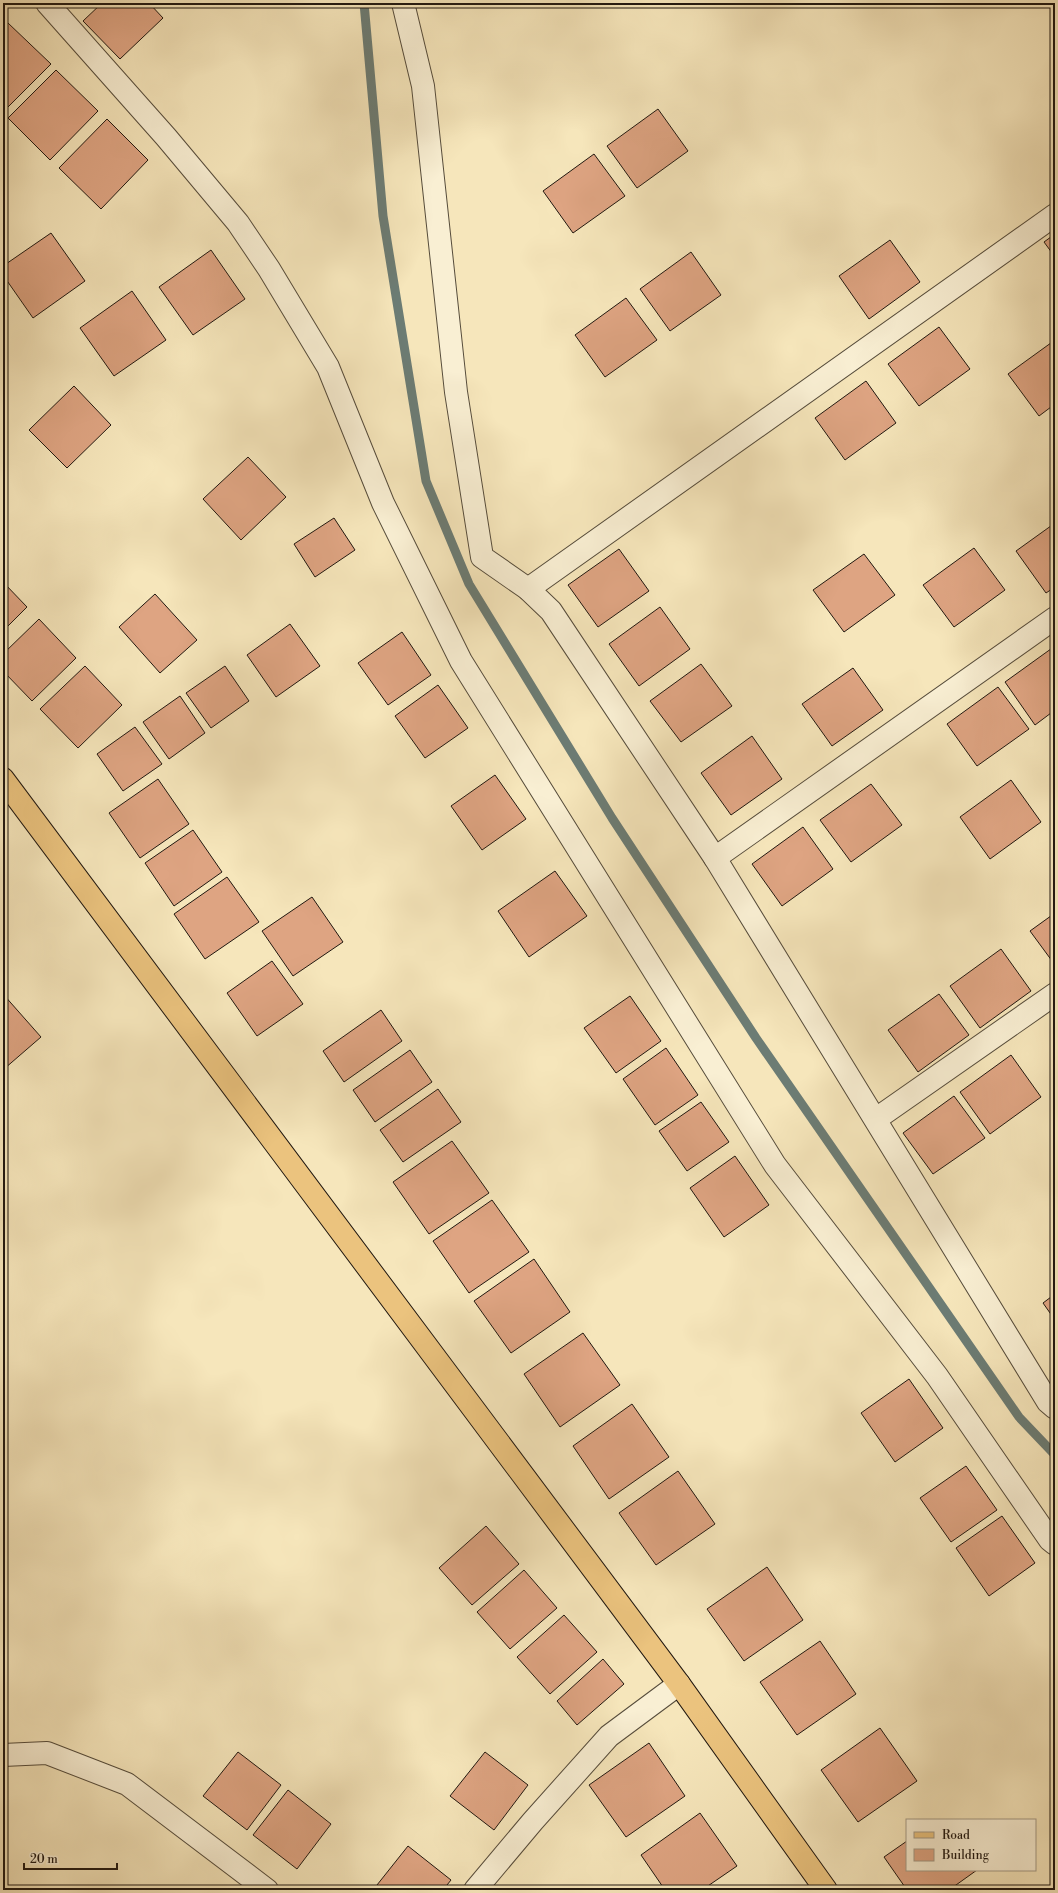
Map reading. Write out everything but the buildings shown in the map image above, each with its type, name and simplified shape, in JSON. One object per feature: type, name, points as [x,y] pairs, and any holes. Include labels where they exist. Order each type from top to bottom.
[{"type":"main road","points":[[3,779],[679,1684],[826,1890]]},
{"type":"street","points":[[47,3],[166,137],[223,204],[238,223],[269,269],[328,367],[383,503],[461,661],[775,1165],[937,1376],[1050,1540],[1055,1544]]},
{"type":"street","points":[[403,3],[423,86],[456,392],[482,557],[528,588],[550,611],[714,858],[1053,1402]]},
{"type":"street","points":[[528,588],[1055,215]]},
{"type":"street","points":[[714,858],[1055,618]]},
{"type":"street","points":[[876,1119],[1055,994]]},
{"type":"street","points":[[475,1890],[533,1821],[609,1736],[679,1684]]},
{"type":"street","points":[[3,1755],[47,1753],[127,1784],[267,1890]]},
{"type":"waterway","points":[[364,3],[383,216],[426,481],[469,584],[612,818],[756,1038],[1019,1417],[1055,1455]]}]
